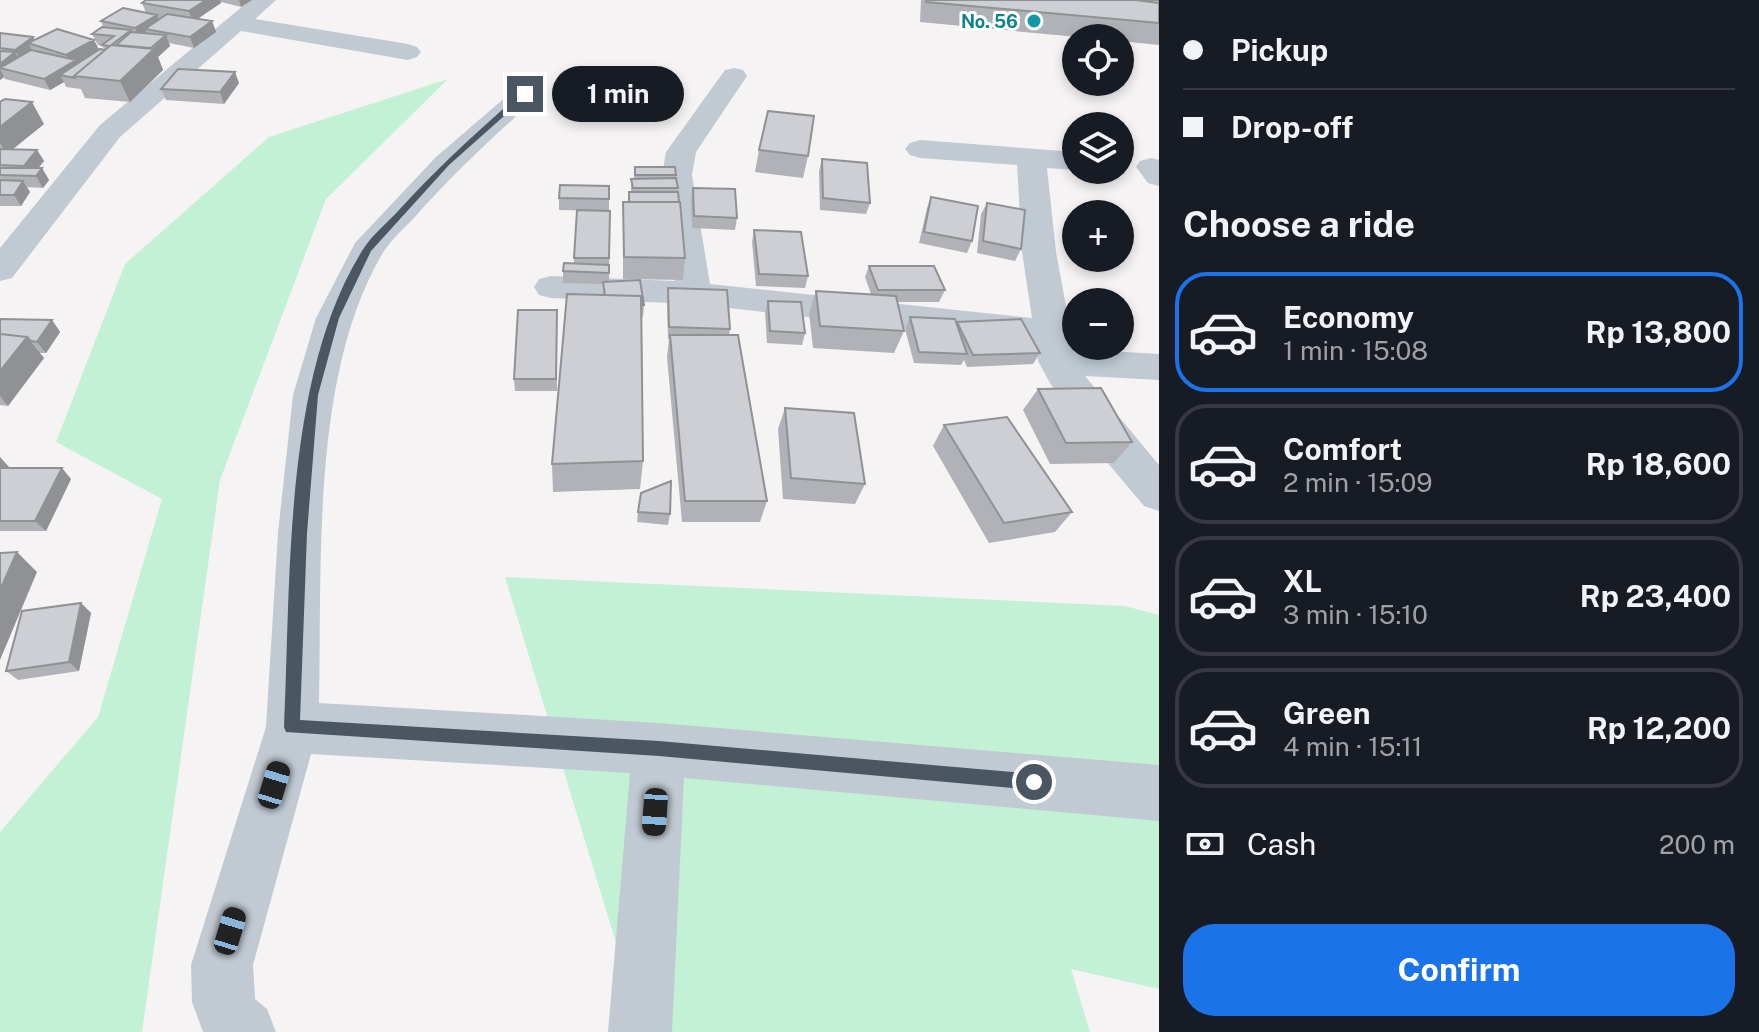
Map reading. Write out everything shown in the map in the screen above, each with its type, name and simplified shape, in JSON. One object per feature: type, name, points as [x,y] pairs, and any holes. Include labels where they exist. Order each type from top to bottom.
[{"type":"street","points":[[0,270],[110,131],[264,0]]},
{"type":"street","points":[[235,23],[408,52]]},
{"type":"street","points":[[694,293],[677,175],[681,152],[734,76]]},
{"type":"street","points":[[244,1032],[236,1028],[222,1001],[222,965],[292,727],[300,533],[313,395],[334,318],[367,250],[446,163],[525,94]]},
{"type":"street","points":[[920,149],[1062,160]]},
{"type":"street","points":[[1031,157],[1039,252],[1056,347],[1069,383],[1110,438],[1159,494]]},
{"type":"street","points":[[551,287],[694,293],[1056,347],[1159,367]]},
{"type":"street","points":[[292,727],[659,749],[1159,793]]},
{"type":"street","points":[[640,1032],[659,749]]},
{"type":"green space","points":[[448,79],[326,199],[220,480],[142,1032],[0,1032],[0,832],[98,717],[162,499],[56,442],[125,264],[269,137]]},
{"type":"green space","points":[[505,577],[1125,606],[1159,615],[1159,989],[1071,969],[1090,1032],[643,1032]]},
{"type":"building","points":[[146,0],[206,0],[189,11],[142,3]]},
{"type":"building","points":[[1135,0],[1159,3],[1159,23],[926,2]]},
{"type":"building","points":[[123,8],[157,15],[135,28],[101,21]]},
{"type":"building","points":[[167,14],[212,21],[190,37],[145,29]]},
{"type":"building","points":[[102,27],[131,30],[110,46],[102,45],[114,36],[92,34]]},
{"type":"building","points":[[57,29],[94,40],[66,55],[28,43]]},
{"type":"building","points":[[131,32],[166,35],[151,48],[116,45]]},
{"type":"building","points":[[0,33],[33,37],[15,50],[0,48]]},
{"type":"building","points":[[111,45],[154,49],[120,81],[74,76]]},
{"type":"building","points":[[100,49],[105,50],[75,78],[60,75]]},
{"type":"building","points":[[31,50],[76,60],[44,79],[0,68]]},
{"type":"building","points":[[0,51],[15,52],[0,64]]},
{"type":"building","points":[[178,69],[235,72],[220,92],[161,89]]},
{"type":"building","points":[[5,99],[32,102],[0,127],[0,102]]},
{"type":"building","points":[[768,111],[814,116],[808,156],[759,150]]},
{"type":"building","points":[[0,149],[37,150],[24,166],[0,165]]},
{"type":"building","points":[[822,159],[867,163],[870,203],[823,198]]},
{"type":"building","points":[[635,167],[675,167],[676,175],[635,175]]},
{"type":"building","points":[[0,168],[42,168],[36,176],[0,175]]},
{"type":"building","points":[[676,178],[678,188],[633,188],[631,179]]},
{"type":"building","points":[[0,180],[23,181],[14,195],[0,195]]},
{"type":"building","points":[[560,185],[609,186],[609,199],[559,198]]},
{"type":"building","points":[[693,188],[735,189],[737,218],[694,216]]},
{"type":"building","points":[[629,192],[678,192],[679,202],[629,202]]},
{"type":"building","points":[[931,197],[978,206],[972,241],[924,232]]},
{"type":"building","points":[[623,202],[680,202],[685,258],[624,257]]},
{"type":"building","points":[[987,203],[1025,210],[1021,249],[983,241]]},
{"type":"building","points":[[577,210],[610,211],[609,258],[574,258]]},
{"type":"building","points":[[754,230],[801,232],[808,276],[759,274]]},
{"type":"building","points":[[564,263],[609,265],[609,273],[563,271]]},
{"type":"building","points":[[869,266],[934,266],[945,290],[878,290]]},
{"type":"building","points":[[640,280],[644,305],[641,296],[605,295],[603,282]]},
{"type":"building","points":[[668,288],[727,290],[730,329],[669,327]]},
{"type":"building","points":[[816,291],[896,296],[904,331],[820,326]]},
{"type":"building","points":[[567,294],[641,296],[643,461],[552,464]]},
{"type":"building","points":[[768,301],[801,302],[805,333],[770,331]]},
{"type":"building","points":[[518,310],[557,310],[556,379],[514,379]]},
{"type":"building","points":[[910,317],[955,319],[967,354],[919,352]]},
{"type":"building","points":[[0,319],[52,320],[37,342],[27,337],[0,334]]},
{"type":"building","points":[[1021,319],[1040,353],[973,355],[957,322]]},
{"type":"building","points":[[0,334],[27,337],[0,371]]},
{"type":"building","points":[[670,335],[738,335],[767,501],[685,501]]},
{"type":"building","points":[[1101,388],[1132,442],[1066,443],[1038,389]]},
{"type":"building","points":[[785,408],[854,413],[865,484],[791,478]]},
{"type":"building","points":[[1007,417],[1072,512],[1004,523],[944,425]]},
{"type":"building","points":[[0,468],[62,468],[35,521],[0,521]]},
{"type":"building","points":[[671,481],[670,514],[638,512],[641,493]]},
{"type":"building","points":[[17,552],[0,590],[0,553]]},
{"type":"building","points":[[81,603],[69,662],[6,671],[22,611]]},
{"type":"place","name":"No. 56","points":[[1034,21]]},
{"type":"route","points":[[525,94],[446,163],[367,250],[334,318],[313,395],[300,533],[292,727],[659,749],[1034,782]]}]
